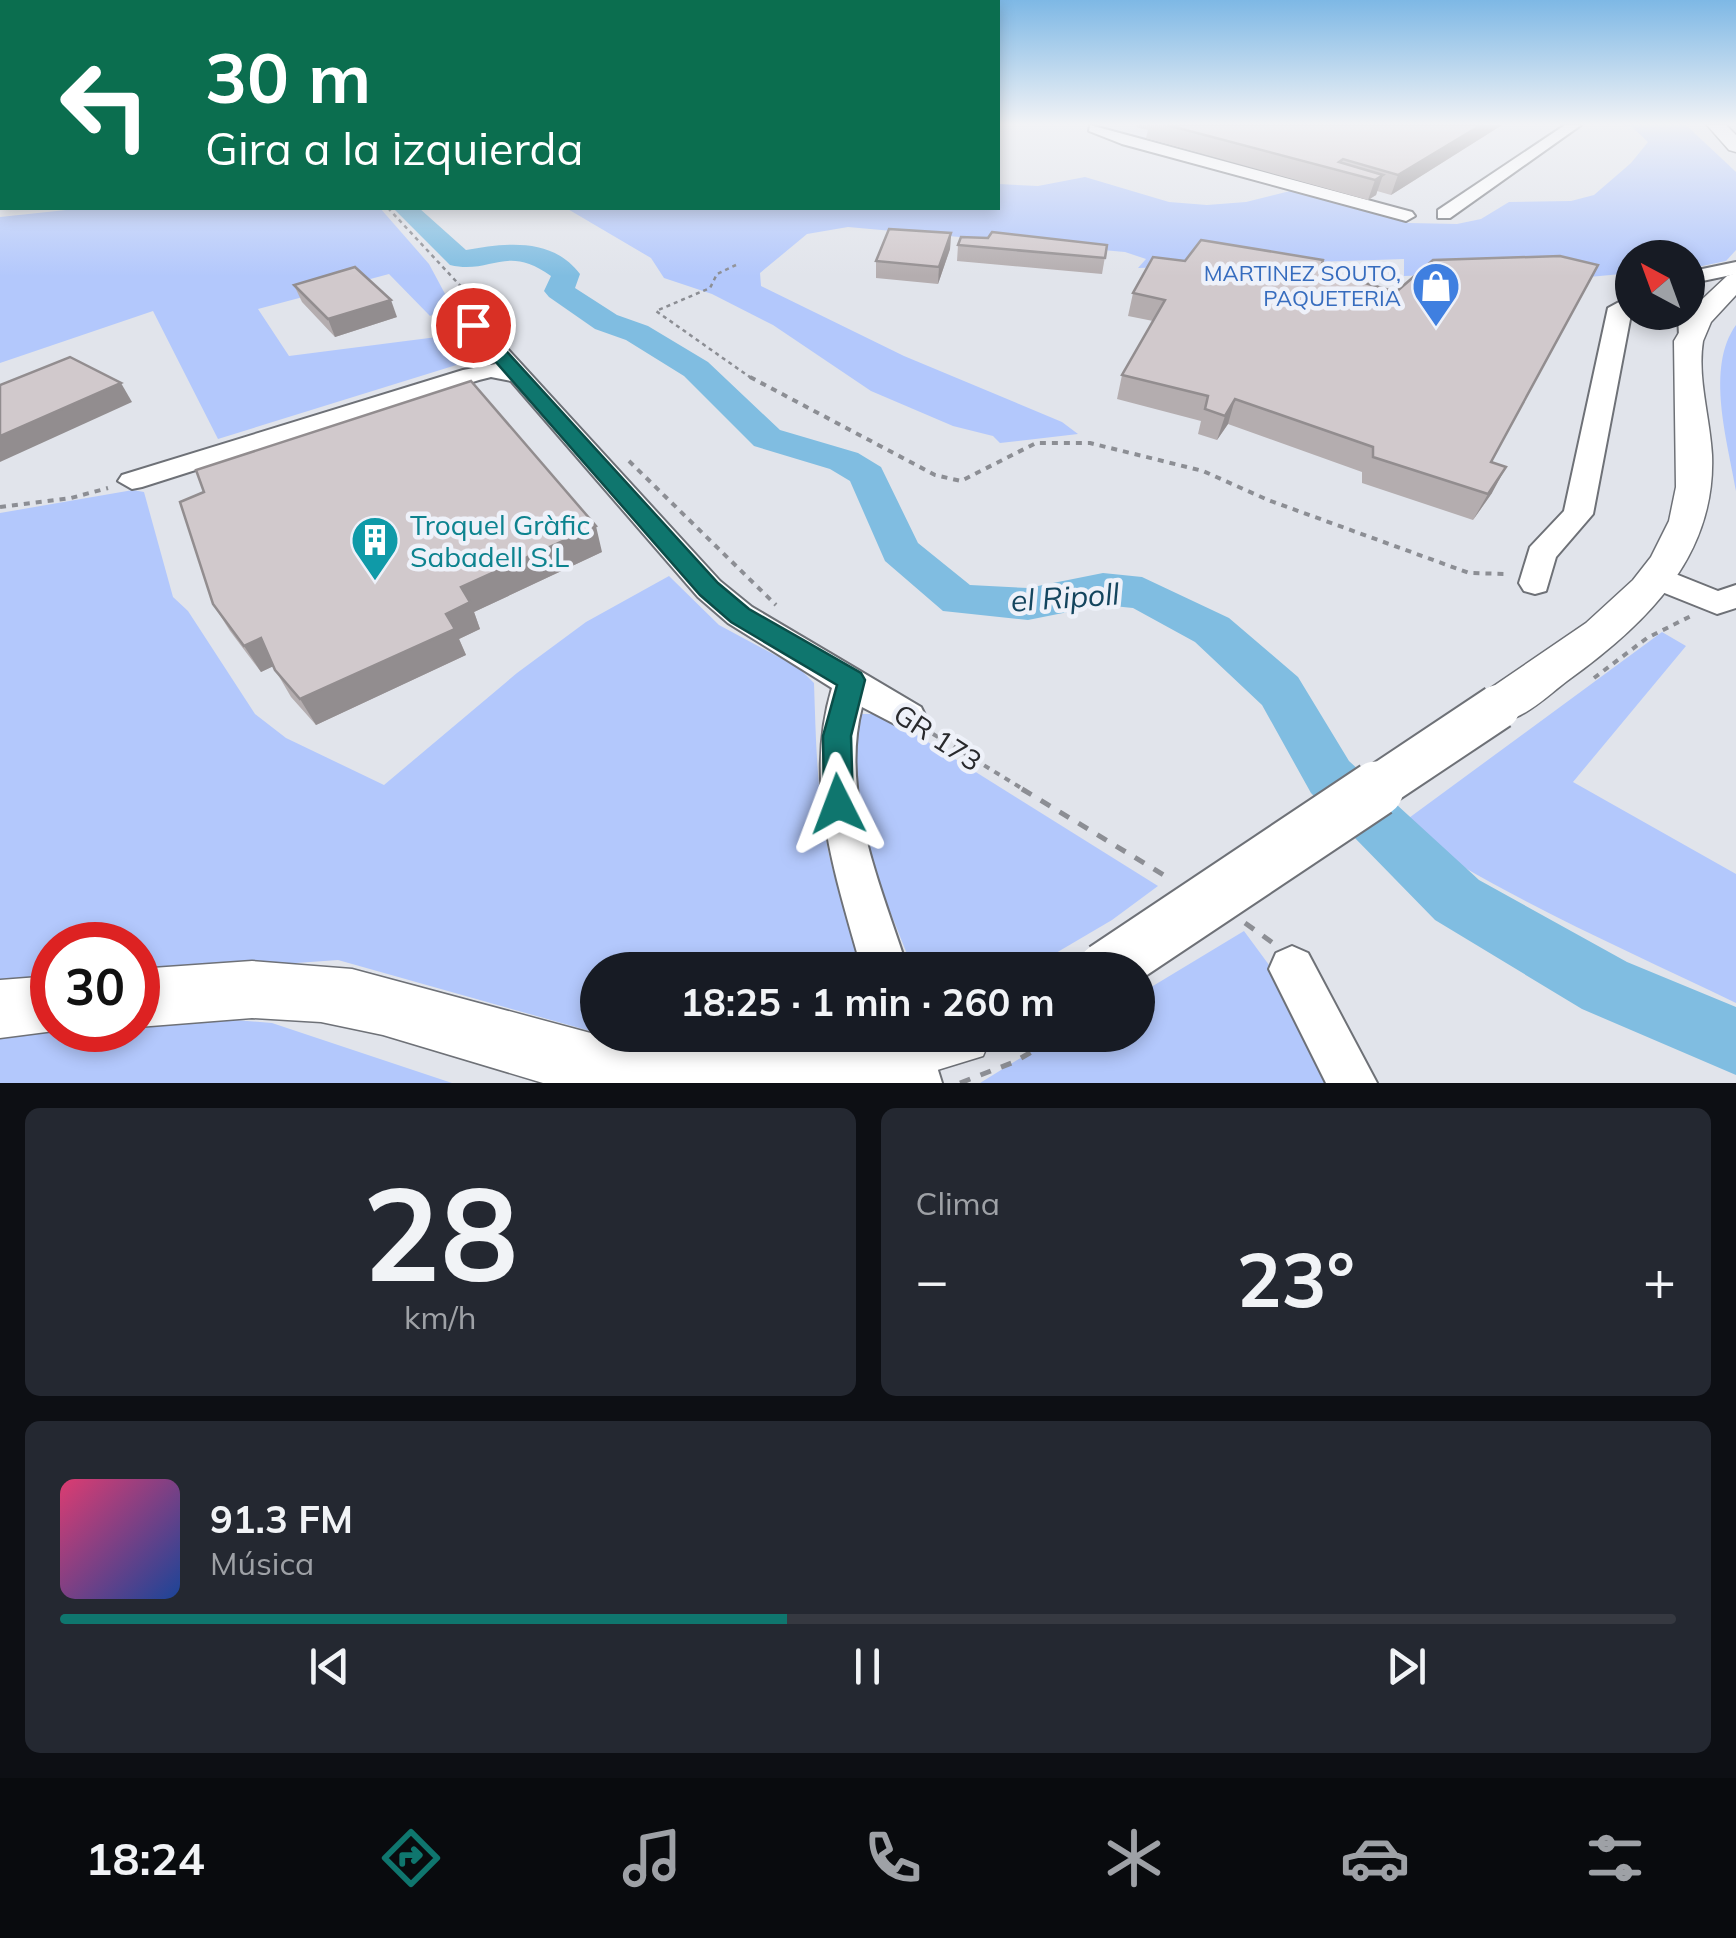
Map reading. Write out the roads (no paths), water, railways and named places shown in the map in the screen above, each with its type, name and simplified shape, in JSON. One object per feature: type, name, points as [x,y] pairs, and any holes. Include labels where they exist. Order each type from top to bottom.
[{"type":"main road","points":[[1132,952],[1498,707],[1617,620],[1658,578],[1683,534],[1696,474],[1687,370],[1690,336],[1704,314],[1736,280]]},
{"type":"main road","points":[[160,996],[240,990],[343,996],[538,1052],[668,1074],[780,1074],[917,1052]]},
{"type":"main road","points":[[0,1009],[30,1007]]},
{"type":"street","points":[[1256,176],[1400,214],[1431,219],[1431,206]]},
{"type":"street","points":[[1400,214],[1394,202],[1431,206],[1484,176]]},
{"type":"street","points":[[1705,274],[1736,268]]},
{"type":"street","name":"GR 173","points":[[476,316],[518,375],[709,589],[740,615],[908,718]]},
{"type":"street","points":[[1535,583],[1540,554],[1578,514],[1615,328]]},
{"type":"street","points":[[1690,330],[1690,336]]},
{"type":"street","points":[[132,481],[471,375],[491,370],[518,375]]},
{"type":"street","points":[[1658,578],[1727,599]]},
{"type":"street","points":[[851,680],[837,736],[838,804],[880,952]]},
{"type":"street","points":[[1287,960],[1352,1083]]},
{"type":"waterway","name":"el Ripoll","points":[[407,210],[460,259],[516,251],[551,263],[566,274],[559,291],[606,322],[637,333],[696,369],[767,438],[844,461],[867,475],[900,551],[959,600],[1028,604],[1103,589],[1142,593],[1212,630],[1280,691],[1330,777],[1457,900],[1605,986],[1736,1041]]},
{"type":"place","name":"MARTINEZ SOUTO, PAQUETERIA","points":[[1436,328]]},
{"type":"place","name":"Troquel Gràfic Sabadell S.L","points":[[375,582]]}]
